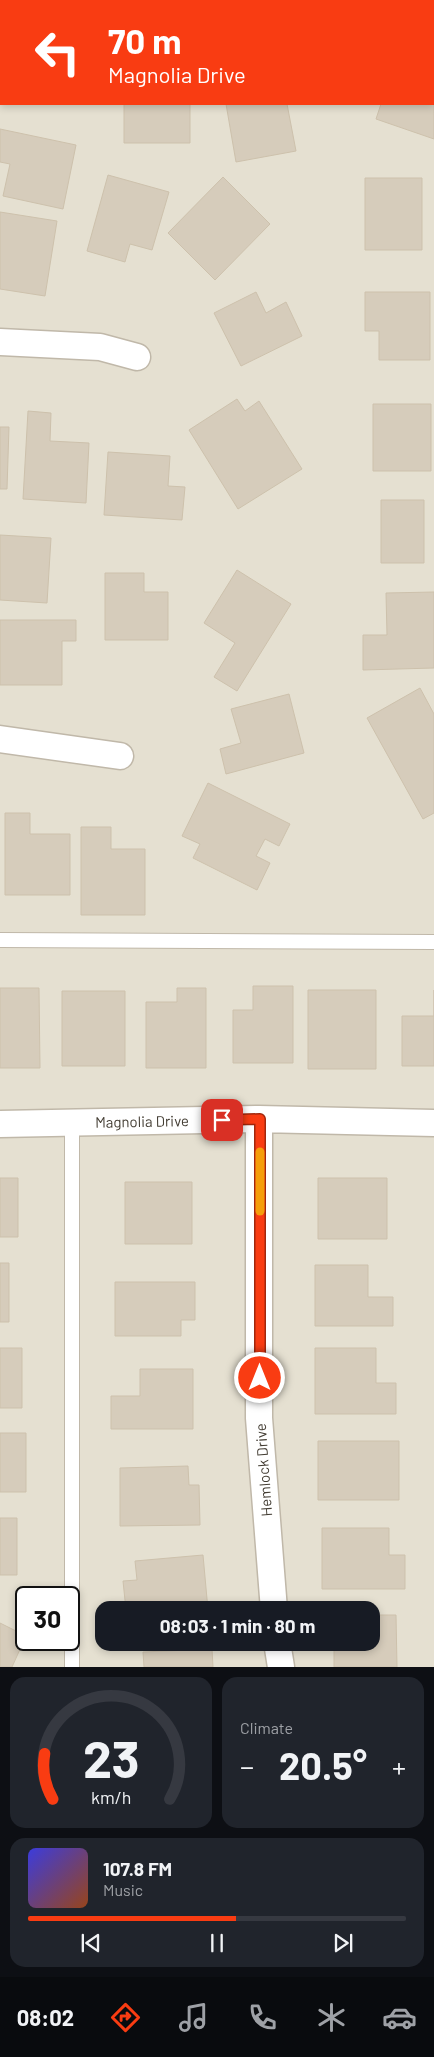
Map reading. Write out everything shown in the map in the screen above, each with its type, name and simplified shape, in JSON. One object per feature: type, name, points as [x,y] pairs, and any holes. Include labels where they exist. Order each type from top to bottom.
[{"type":"street","points":[[0,342],[100,347],[137,357]]},
{"type":"street","points":[[0,739],[120,756]]},
{"type":"street","name":"Magnolia Drive","points":[[0,1124],[260,1119],[434,1124]]},
{"type":"street","name":"Hemlock Drive","points":[[260,1119],[260,1418],[273,1601]]},
{"type":"street","points":[[278,1651],[280,1667]]},
{"type":"lane","points":[[0,940],[434,942]]},
{"type":"lane","points":[[72,1123],[72,1667]]},
{"type":"shaded area","points":[[0,105],[434,105],[434,1667],[0,1667]]},
{"type":"building","points":[[124,105],[190,105],[190,143],[124,143]]},
{"type":"building","points":[[226,105],[287,105],[296,151],[236,162]]},
{"type":"building","points":[[381,105],[434,105],[434,139],[376,119]]},
{"type":"building","points":[[0,129],[76,145],[63,209],[3,196],[10,164],[0,162]]},
{"type":"building","points":[[108,175],[169,192],[152,250],[130,244],[125,262],[87,251]]},
{"type":"building","points":[[223,177],[270,224],[215,280],[168,233]]},
{"type":"building","points":[[365,178],[422,178],[422,250],[365,250]]},
{"type":"building","points":[[0,212],[57,221],[45,296],[0,289]]},
{"type":"building","points":[[256,292],[266,313],[286,302],[302,336],[241,366],[214,313]]},
{"type":"building","points":[[365,292],[430,292],[430,360],[379,360],[379,331],[365,331]]},
{"type":"building","points":[[237,399],[245,411],[259,401],[302,469],[238,509],[189,430]]},
{"type":"building","points":[[373,404],[431,404],[431,471],[373,471]]},
{"type":"building","points":[[28,411],[51,413],[50,441],[89,443],[86,503],[23,499]]},
{"type":"building","points":[[0,427],[9,427],[7,489],[0,489]]},
{"type":"building","points":[[108,452],[170,456],[168,486],[185,487],[182,520],[104,515]]},
{"type":"building","points":[[381,500],[424,500],[424,563],[381,563]]},
{"type":"building","points":[[0,535],[51,538],[47,603],[0,600]]},
{"type":"building","points":[[237,570],[291,604],[237,691],[214,677],[235,643],[204,623]]},
{"type":"building","points":[[105,573],[144,573],[144,592],[168,592],[168,640],[105,640]]},
{"type":"building","points":[[434,592],[434,668],[363,670],[363,635],[387,635],[386,593]]},
{"type":"building","points":[[0,620],[76,620],[76,641],[62,641],[62,685],[0,685]]},
{"type":"building","points":[[420,688],[434,714],[434,813],[423,819],[367,718]]},
{"type":"building","points":[[289,694],[304,753],[226,774],[220,749],[241,743],[231,709]]},
{"type":"building","points":[[208,783],[290,824],[279,846],[265,839],[256,856],[270,863],[257,890],[193,858],[200,844],[182,836]]},
{"type":"building","points":[[5,813],[30,813],[30,834],[70,834],[70,895],[5,895]]},
{"type":"building","points":[[81,827],[111,827],[111,849],[145,849],[145,915],[81,915]]},
{"type":"building","points":[[253,986],[293,986],[293,1063],[233,1063],[233,1010],[253,1010]]},
{"type":"building","points":[[0,988],[39,988],[40,1068],[0,1068]]},
{"type":"building","points":[[177,988],[206,988],[206,1068],[146,1068],[146,1002],[177,1002]]},
{"type":"building","points":[[308,990],[376,990],[376,1069],[308,1069]]},
{"type":"building","points":[[62,991],[125,991],[125,1066],[62,1066]]},
{"type":"building","points":[[402,1016],[434,1016],[434,1066],[402,1066]]},
{"type":"building","points":[[0,1178],[18,1178],[18,1237],[0,1237]]},
{"type":"building","points":[[318,1178],[387,1178],[387,1239],[318,1239]]},
{"type":"building","points":[[125,1182],[192,1182],[192,1244],[125,1244]]},
{"type":"building","points":[[0,1263],[9,1263],[9,1322],[0,1322]]},
{"type":"building","points":[[315,1265],[368,1265],[368,1297],[393,1297],[393,1326],[315,1326]]},
{"type":"building","points":[[115,1282],[195,1282],[195,1320],[181,1320],[181,1336],[115,1336]]},
{"type":"building","points":[[0,1348],[22,1348],[22,1408],[0,1408]]},
{"type":"building","points":[[315,1348],[376,1348],[376,1383],[396,1383],[396,1414],[315,1414]]},
{"type":"building","points":[[140,1369],[193,1369],[193,1429],[111,1429],[111,1396],[140,1396]]},
{"type":"building","points":[[0,1433],[26,1433],[26,1492],[0,1492]]},
{"type":"building","points":[[318,1441],[399,1441],[399,1500],[318,1500]]},
{"type":"building","points":[[188,1466],[189,1485],[199,1485],[200,1525],[120,1526],[120,1468]]},
{"type":"building","points":[[0,1518],[17,1518],[17,1575],[0,1575]]},
{"type":"building","points":[[322,1528],[389,1528],[389,1555],[405,1555],[405,1589],[322,1589]]},
{"type":"building","points":[[203,1555],[207,1601],[125,1601],[123,1581],[137,1580],[135,1561]]},
{"type":"building","points":[[380,1615],[396,1615],[397,1667],[334,1667],[334,1651],[380,1651]]},
{"type":"building","points":[[0,1623],[15,1630],[15,1651],[19,1651],[12,1667],[0,1667]]},
{"type":"building","points":[[212,1651],[213,1667],[144,1667],[143,1652]]},
{"type":"slow traffic","points":[[260,1152],[260,1211]]},
{"type":"route","points":[[222,1120],[260,1119],[260,1378]]}]
